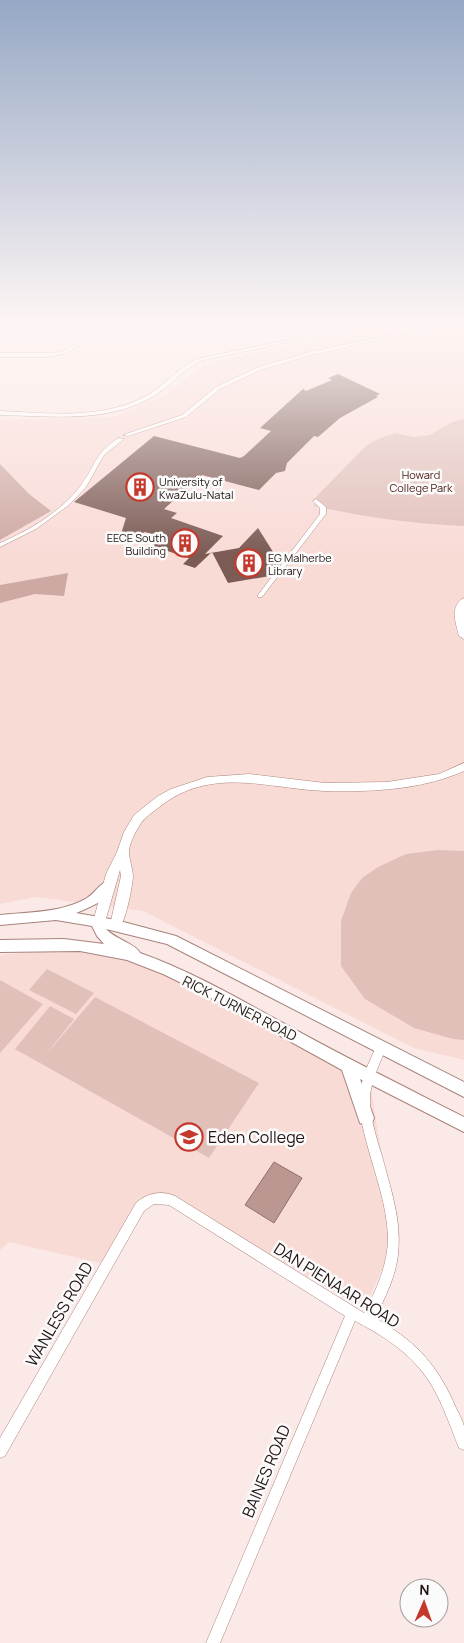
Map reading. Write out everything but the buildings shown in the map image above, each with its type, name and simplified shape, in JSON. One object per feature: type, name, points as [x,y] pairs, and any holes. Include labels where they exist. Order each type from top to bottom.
[{"type":"main road","points":[[56,915],[83,906],[96,898],[108,886]]},
{"type":"main road","name":"RICK TURNER ROAD","points":[[0,920],[56,915],[100,928],[116,926],[147,932],[185,947],[464,1090]]},
{"type":"main road","points":[[61,944],[100,928],[157,966]]},
{"type":"main road","name":"RICK TURNER ROAD","points":[[0,946],[61,944],[112,952],[157,966],[227,1000],[370,1078],[464,1125]]},
{"type":"main road","points":[[348,1066],[366,1118]]},
{"type":"main road","points":[[436,1076],[464,1080]]},
{"type":"street","points":[[0,413],[86,413],[121,408],[138,401]]},
{"type":"street","points":[[0,545],[13,540],[59,512],[83,487],[101,454],[137,430],[184,416],[203,401]]},
{"type":"street","points":[[260,596],[323,514],[323,507],[316,501]]},
{"type":"street","points":[[464,601],[458,614],[464,636]]},
{"type":"street","points":[[100,928],[108,886],[130,832],[138,818],[151,807],[175,792],[207,782],[249,778],[317,786],[355,788],[420,782],[441,777],[464,767]]},
{"type":"street","points":[[116,926],[127,876],[123,852]]},
{"type":"street","points":[[367,1320],[390,1273],[394,1251],[392,1212],[366,1118],[365,1097],[381,1048]]},
{"type":"street","name":"DAN PIENAAR ROAD","points":[[151,1198],[160,1197],[171,1200],[352,1314],[367,1320],[419,1358],[431,1372],[464,1443]]},
{"type":"street","name":"WANLESS ROAD","points":[[0,1451],[135,1214],[151,1198]]},
{"type":"street","name":"BAINES ROAD","points":[[213,1643],[352,1314]]},
{"type":"shaded area","points":[[152,401],[464,401],[464,1060],[414,1048],[143,911],[36,897],[0,904],[0,420],[112,417]]},
{"type":"shaded area","points":[[0,464],[29,494],[51,511],[0,540]]},
{"type":"shaded area","points":[[68,573],[64,596],[35,594],[0,603],[0,585]]},
{"type":"shaded area","name":"Eden College","points":[[69,949],[136,960],[218,995],[370,1082],[395,1241],[364,1309],[159,1192],[100,1263],[9,1242],[0,1250],[0,955]]},
{"type":"shaded area","points":[[274,1162],[302,1178],[274,1223],[245,1205]]},
{"type":"green space","name":"Howard College Park","points":[[464,419],[464,526],[426,524],[314,506],[316,497],[367,445],[395,433],[413,437],[430,435],[452,422]]},
{"type":"green space","points":[[438,850],[464,851],[464,1040],[453,1039],[414,1028],[365,999],[341,966],[341,921],[351,893],[362,878],[378,867],[406,854]]},
{"type":"green space","points":[[47,969],[94,993],[76,1014],[29,990]]},
{"type":"green space","points":[[0,980],[43,1004],[0,1053]]},
{"type":"green space","points":[[95,997],[259,1083],[209,1158],[15,1049],[50,1006],[74,1019],[44,1057]]},
{"type":"place","name":"University of KwaZulu-Natal","points":[[140,487]]},
{"type":"place","name":"EECE South Building","points":[[185,543]]},
{"type":"place","name":"EG Malherbe Library","points":[[249,563]]},
{"type":"place","name":"Eden College","points":[[189,1137]]}]
